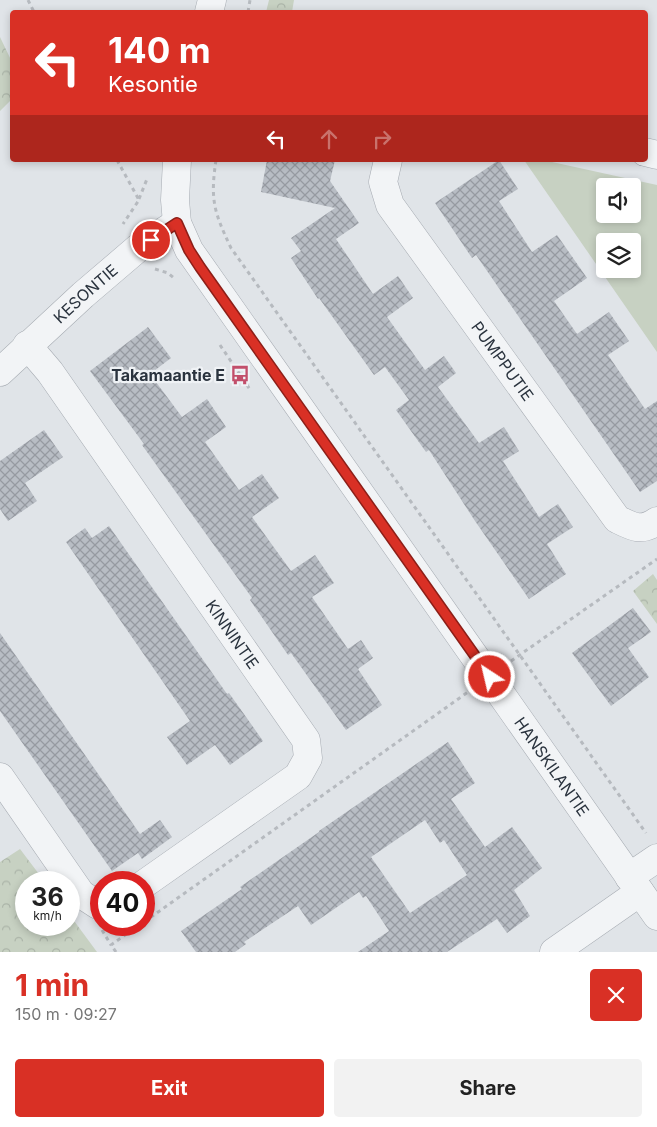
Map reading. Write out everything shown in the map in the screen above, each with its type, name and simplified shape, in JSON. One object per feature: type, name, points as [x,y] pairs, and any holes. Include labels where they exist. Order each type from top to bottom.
[{"type":"street","name":"HANSKILANTIE","points":[[177,162],[175,200],[177,223],[189,250],[657,916]]},
{"type":"street","name":"PUMPPUTIE","points":[[388,162],[383,182],[390,205],[617,519],[634,528],[650,526],[657,521]]},
{"type":"street","name":"KESONTIE","points":[[0,372],[27,345],[138,248],[177,223]]},
{"type":"street","name":"KINNINTIE","points":[[27,345],[50,372],[306,740],[308,758],[298,776],[155,876]]},
{"type":"street","points":[[0,777],[81,894],[90,900]]},
{"type":"street","points":[[554,952],[634,884],[654,849]]},
{"type":"path","points":[[118,162],[139,200],[122,225]]},
{"type":"path","points":[[216,162],[213,200],[217,219],[231,248],[293,338],[520,654],[654,849]]},
{"type":"path","points":[[153,268],[168,273],[179,282]]},
{"type":"path","points":[[507,664],[657,559]]},
{"type":"path","points":[[155,914],[304,809],[334,785],[474,688]]},
{"type":"path","points":[[116,952],[111,945],[124,936]]},
{"type":"green space","points":[[269,0],[294,0],[292,10],[266,10]]},
{"type":"green space","points":[[0,37],[10,58],[10,101],[0,111]]},
{"type":"green space","points":[[525,162],[552,162],[625,178],[596,178],[596,223],[641,223],[641,181],[657,185],[657,352],[606,278],[641,278],[641,233],[596,233],[596,264]]},
{"type":"green space","points":[[653,574],[657,580],[657,624],[633,591]]},
{"type":"green space","points":[[20,849],[37,871],[15,871],[15,936],[80,936],[80,929],[97,952],[0,952],[0,862]]},
{"type":"building","points":[[267,162],[335,162],[330,181],[359,223],[336,239],[373,294],[398,276],[413,298],[387,317],[425,370],[444,356],[456,373],[438,387],[479,443],[504,427],[519,451],[503,461],[539,517],[558,504],[573,527],[547,544],[566,574],[529,599],[429,450],[426,452],[396,410],[409,400],[385,367],[374,375],[318,299],[291,258],[301,251],[291,238],[335,208],[261,192]]},
{"type":"building","points":[[496,162],[500,162],[518,189],[499,201],[532,252],[557,235],[587,278],[554,301],[577,334],[609,312],[629,341],[608,355],[645,409],[657,401],[657,481],[640,492],[476,255],[472,258],[435,203]]},
{"type":"building","points":[[148,327],[171,358],[150,374],[182,417],[207,399],[226,427],[205,442],[239,490],[262,474],[279,498],[252,517],[291,571],[315,555],[334,583],[312,597],[348,649],[361,640],[373,658],[358,669],[382,705],[346,730],[291,653],[288,655],[250,600],[252,598],[142,445],[144,444],[90,371]]},
{"type":"building","points":[[44,430],[63,457],[25,483],[37,501],[8,521],[0,509],[0,461]]},
{"type":"building","points":[[109,526],[227,694],[229,693],[263,741],[230,765],[215,745],[187,765],[167,737],[190,721],[66,542],[85,528],[92,538]]},
{"type":"building","points":[[633,608],[651,632],[628,648],[649,677],[611,706],[572,653]]},
{"type":"building","points":[[0,633],[140,834],[160,820],[172,837],[142,859],[138,853],[112,871],[0,711]]},
{"type":"building","points":[[448,742],[475,783],[451,799],[485,847],[512,827],[542,868],[514,890],[530,916],[507,933],[497,919],[447,952],[358,952],[389,931],[366,896],[363,898],[359,892],[311,925],[298,906],[244,942],[246,944],[235,952],[196,952],[181,931],[242,889],[240,887]],"holes":[[[425,820],[440,843],[444,840],[467,875],[410,913],[371,857]]]},
{"type":"place","name":"Takamaantie E","points":[[240,375]]},
{"type":"route","points":[[151,240],[177,223],[189,250],[200,267],[490,677]]}]
